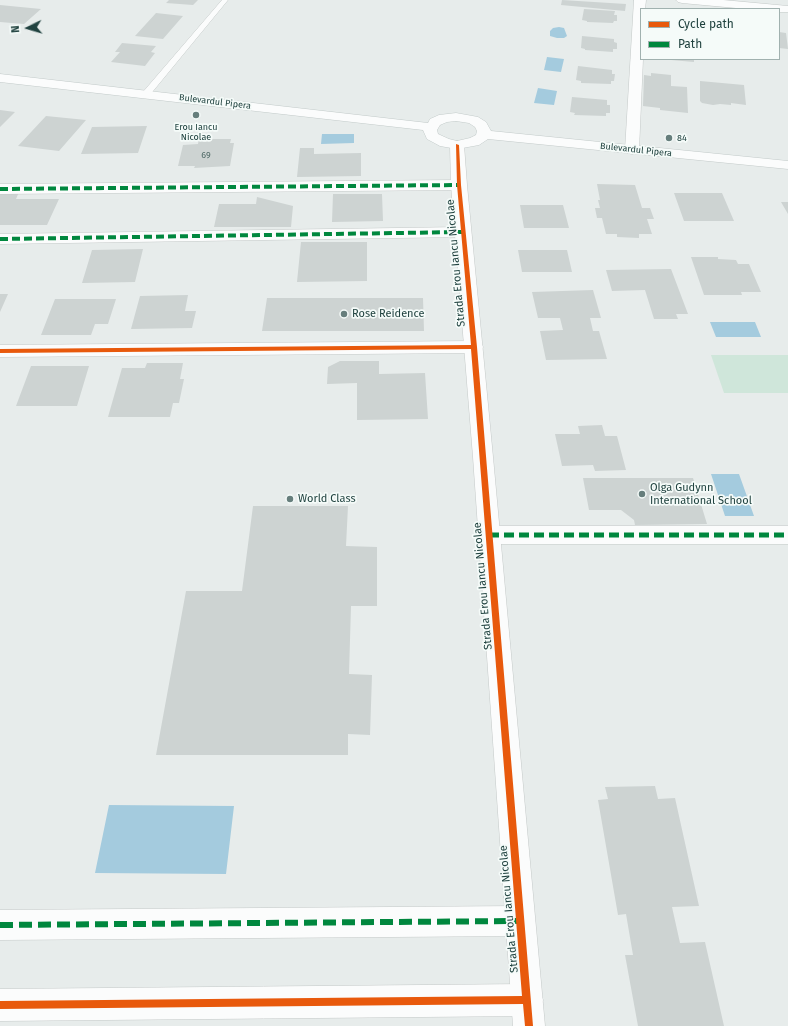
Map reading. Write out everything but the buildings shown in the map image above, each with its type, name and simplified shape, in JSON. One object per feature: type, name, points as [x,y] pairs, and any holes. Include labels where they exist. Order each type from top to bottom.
[{"type":"street","points":[[632,150],[640,0]]},
{"type":"street","points":[[682,0],[776,8]]},
{"type":"street","name":"Bulevardul Pipera","points":[[0,78],[430,127]]},
{"type":"street","points":[[462,117],[473,120],[481,125],[483,134],[474,142],[456,145],[445,143],[436,139],[430,134],[430,127],[435,122],[444,118],[462,117]]},
{"type":"street","name":"Bulevardul Pipera","points":[[483,134],[788,165]]},
{"type":"street","name":"Strada Erou Iancu Nicolae","points":[[456,145],[474,347],[528,1013]]},
{"type":"street","points":[[0,189],[459,185]]},
{"type":"street","points":[[0,239],[463,232]]},
{"type":"street","points":[[0,351],[474,347]]},
{"type":"street","points":[[489,535],[788,535]]},
{"type":"street","points":[[0,925],[520,921]]},
{"type":"street","points":[[0,1005],[528,1013]]},
{"type":"lane","points":[[146,94],[225,0]]},
{"type":"green space","points":[[711,355],[788,355],[788,393],[724,393]]},
{"type":"water","points":[[553,28],[564,28],[567,36],[564,38],[557,38],[550,36],[550,31]]},
{"type":"water","points":[[547,57],[564,59],[561,72],[544,70]]},
{"type":"water","points":[[538,88],[557,91],[554,105],[534,103]]},
{"type":"water","points":[[322,134],[354,134],[354,143],[321,144]]},
{"type":"water","points":[[710,322],[755,322],[761,337],[716,337]]},
{"type":"water","points":[[711,474],[739,474],[754,516],[725,516]]},
{"type":"water","points":[[109,805],[234,806],[226,874],[95,873]]},
{"type":"marked path","points":[[0,189],[459,185]]},
{"type":"marked path","points":[[0,239],[463,232]]},
{"type":"marked path","points":[[489,535],[788,535]]},
{"type":"marked path","points":[[0,925],[520,921]]},
{"type":"cycle path","points":[[457,145],[459,185],[483,457],[529,1026]]},
{"type":"cycle path","points":[[0,351],[474,347]]},
{"type":"cycle path","points":[[0,1005],[527,1000]]},
{"type":"place","name":"Erou Iancu Nicolae","points":[[196,115]]},
{"type":"place","name":"84","points":[[669,138]]},
{"type":"place","name":"Rose Reidence","points":[[344,314]]},
{"type":"place","name":"Olga Gudynn International School","points":[[642,494]]},
{"type":"place","name":"World Class","points":[[290,499]]}]
